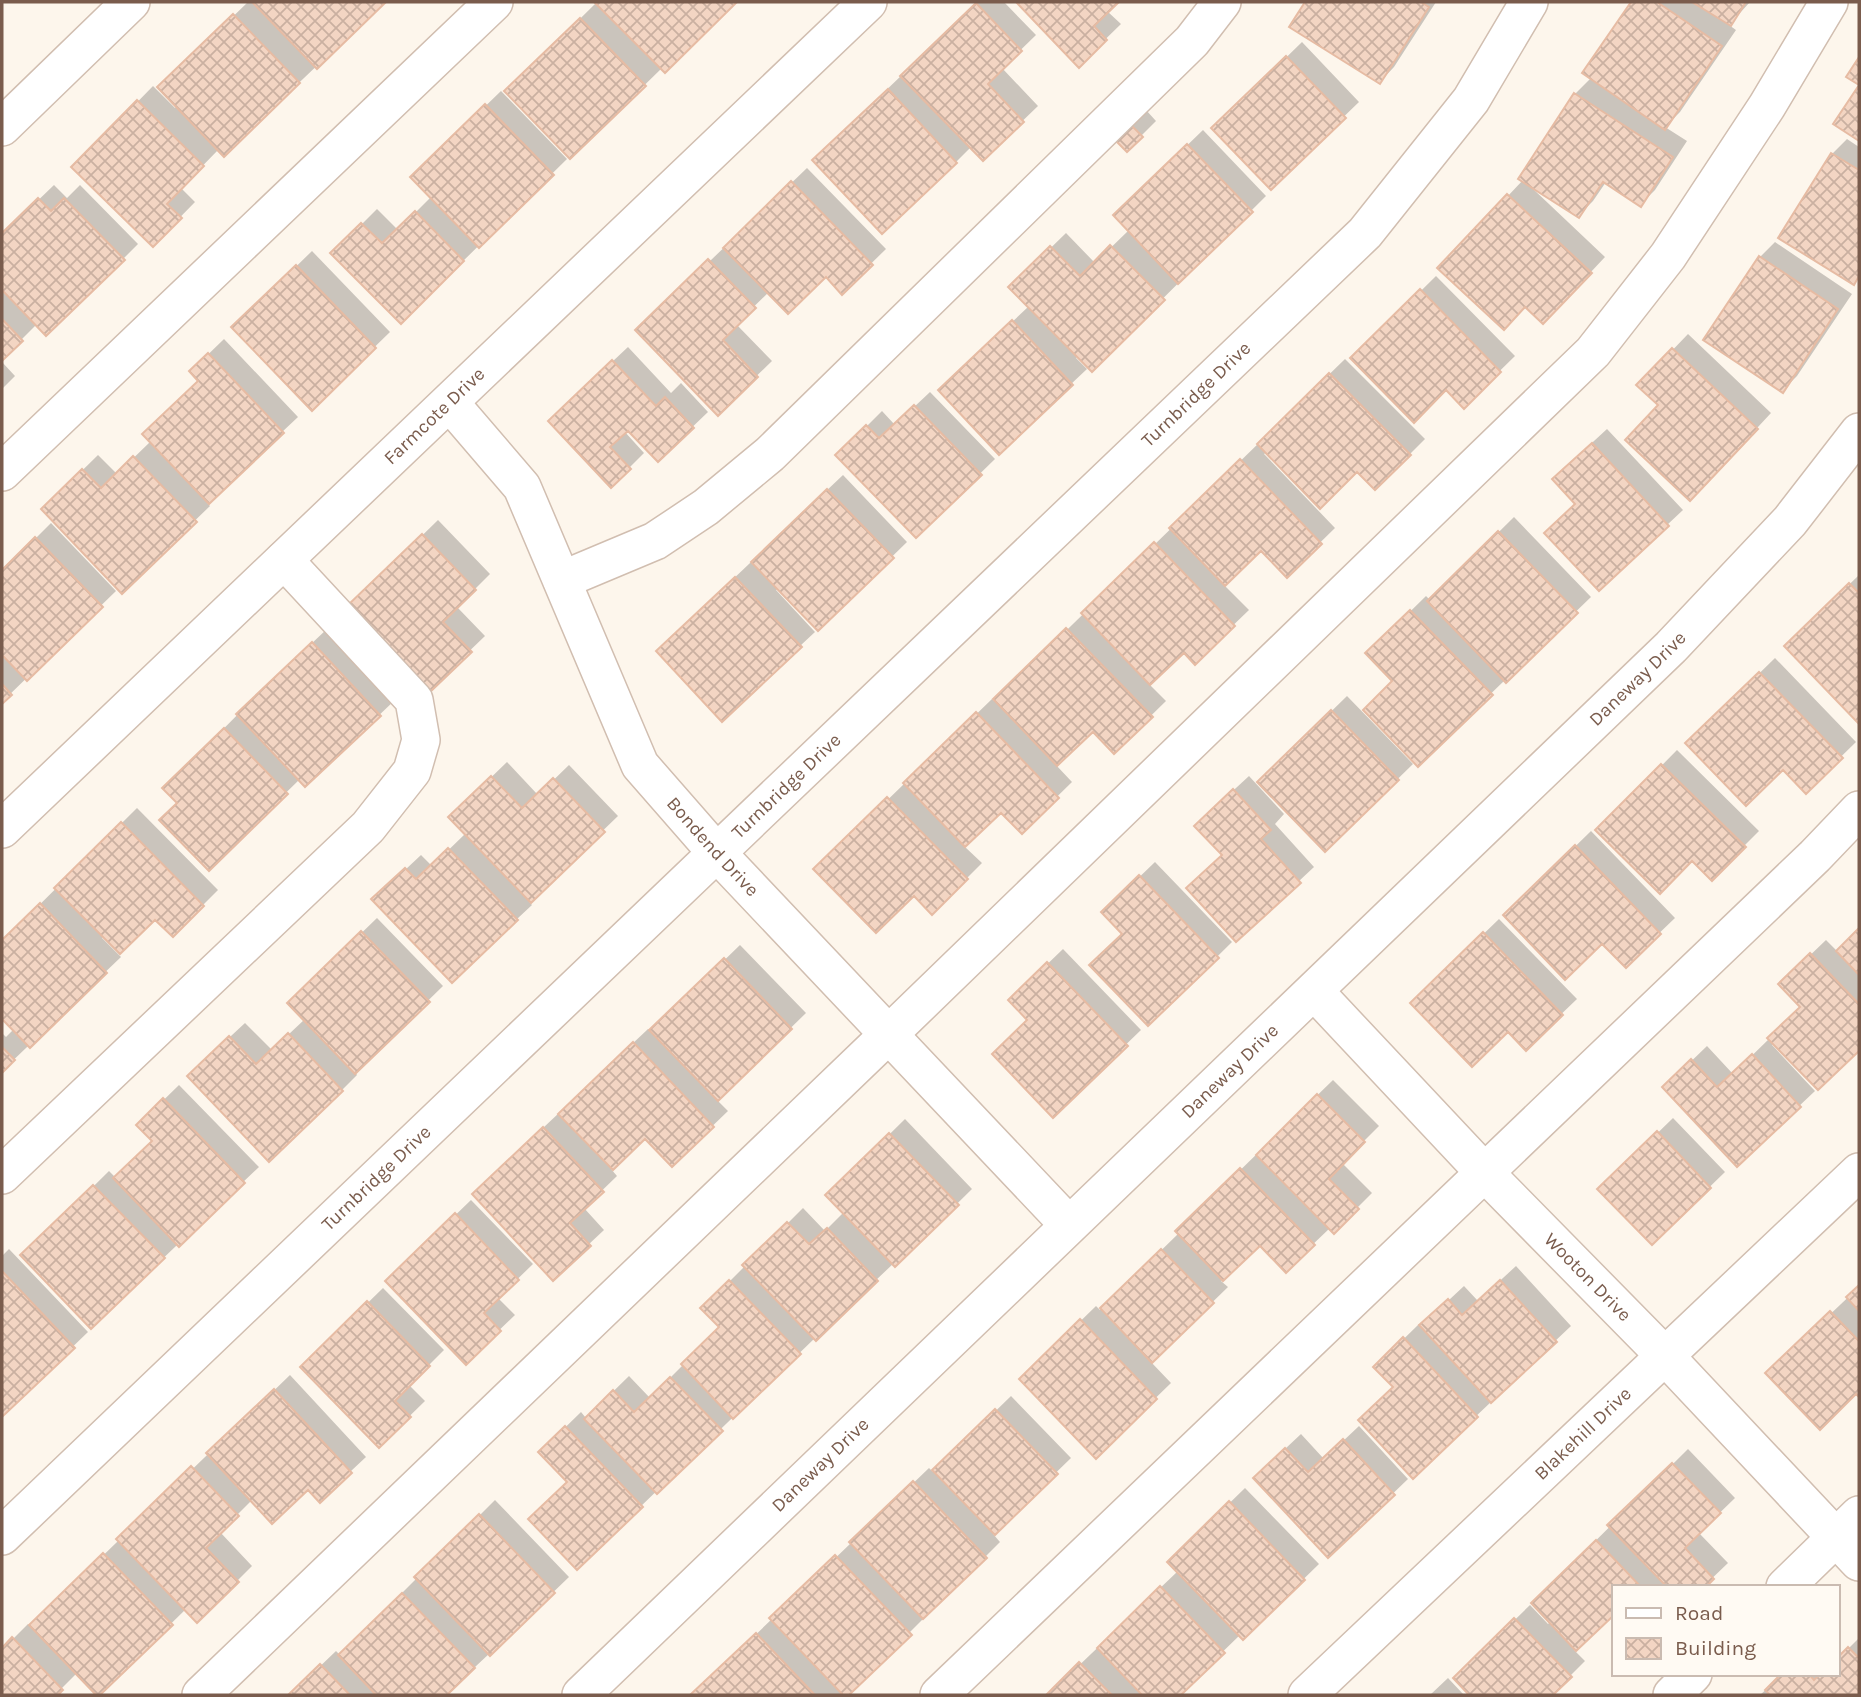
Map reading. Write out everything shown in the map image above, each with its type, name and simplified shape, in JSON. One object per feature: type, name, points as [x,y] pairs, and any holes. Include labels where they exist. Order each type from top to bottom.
[{"type":"street","points":[[2,127],[131,2]]},
{"type":"street","points":[[2,472],[494,2]]},
{"type":"street","points":[[562,580],[655,541],[706,507],[770,454],[1192,41],[1222,2]]},
{"type":"street","name":"Turnbridge Drive","points":[[2,1536],[1365,233],[1471,100],[1529,2]]},
{"type":"street","points":[[201,1695],[1593,352],[1668,256],[1767,106],[1829,2]]},
{"type":"street","name":"Farmcote Drive","points":[[2,829],[450,403],[847,9]]},
{"type":"street","name":"Bondend Drive","points":[[450,403],[522,487],[640,765],[716,852],[1069,1225]]},
{"type":"street","name":"Daneway Drive","points":[[581,1695],[1671,647],[1790,521],[1859,432]]},
{"type":"street","points":[[2,1175],[368,827],[412,771],[421,740],[414,700],[284,560]]},
{"type":"street","points":[[939,1695],[1815,856],[1859,810]]},
{"type":"street","name":"Wooton Drive","points":[[1314,991],[1485,1172],[1665,1356],[1851,1538]]},
{"type":"street","name":"Blakehill Drive","points":[[1307,1695],[1859,1172]]},
{"type":"street","points":[[1788,1585],[1851,1538]]},
{"type":"street","points":[[1672,1695],[1691,1676]]},
{"type":"building","points":[[252,2],[386,2],[317,69]]},
{"type":"building","points":[[594,2],[737,2],[665,73]]},
{"type":"building","points":[[1016,2],[1119,2],[1094,26],[1107,40],[1079,68]]},
{"type":"building","points":[[1305,2],[1421,2],[1429,7],[1380,84],[1289,27]]},
{"type":"building","points":[[1631,2],[1657,2],[1722,46],[1665,130],[1582,73]]},
{"type":"building","points":[[1692,2],[1746,2],[1731,26]]},
{"type":"building","points":[[976,3],[1022,51],[988,84],[1024,122],[983,161],[900,76]]},
{"type":"building","points":[[233,14],[300,83],[224,157],[157,87]]},
{"type":"building","points":[[580,18],[646,86],[570,159],[504,91]]},
{"type":"building","points":[[1286,56],[1346,118],[1271,190],[1211,128]]},
{"type":"building","points":[[1859,57],[1859,85],[1846,77]]},
{"type":"building","points":[[1859,85],[1859,141],[1833,124]]},
{"type":"building","points":[[888,89],[957,163],[882,234],[812,160]]},
{"type":"building","points":[[1574,93],[1673,157],[1641,207],[1603,182],[1579,218],[1518,179]]},
{"type":"building","points":[[137,100],[204,166],[167,204],[182,218],[153,247],[71,167]]},
{"type":"building","points":[[485,104],[554,175],[479,248],[410,177]]},
{"type":"building","points":[[1130,124],[1143,137],[1127,152],[1114,139]]},
{"type":"building","points":[[1187,144],[1253,212],[1178,284],[1113,215]]},
{"type":"building","points":[[1831,153],[1859,170],[1859,276],[1854,285],[1778,238]]},
{"type":"building","points":[[791,181],[873,265],[842,295],[826,277],[788,314],[723,248]]},
{"type":"building","points":[[1507,194],[1592,273],[1543,324],[1525,307],[1504,330],[1437,268]]},
{"type":"building","points":[[38,198],[51,211],[64,198],[125,260],[46,336],[2,290],[2,233]]},
{"type":"building","points":[[415,211],[464,261],[401,324],[330,253],[361,223],[382,243]]},
{"type":"building","points":[[1110,245],[1165,300],[1092,372],[1008,287],[1050,246],[1080,276]]},
{"type":"building","points":[[1759,256],[1838,309],[1783,393],[1703,340]]},
{"type":"building","points":[[708,259],[756,308],[723,340],[758,377],[718,416],[635,330]]},
{"type":"building","points":[[296,265],[376,348],[312,411],[231,327]]},
{"type":"building","points":[[1420,289],[1501,372],[1464,409],[1446,390],[1414,423],[1350,358]]},
{"type":"building","points":[[2,319],[23,341],[2,361]]},
{"type":"building","points":[[1012,320],[1073,385],[999,455],[938,390]]},
{"type":"building","points":[[1672,348],[1758,429],[1690,501],[1625,440],[1658,405],[1636,385]]},
{"type":"building","points":[[208,353],[284,433],[209,504],[142,434],[198,381],[189,371]]},
{"type":"building","points":[[612,360],[656,406],[665,397],[694,428],[658,462],[628,431],[610,447],[631,469],[611,488],[548,421]]},
{"type":"building","points":[[1329,373],[1411,455],[1375,490],[1357,472],[1320,509],[1257,444]]},
{"type":"building","points":[[914,405],[982,475],[916,538],[835,455],[866,425],[879,438]]},
{"type":"building","points":[[1592,443],[1669,526],[1599,591],[1544,533],[1575,504],[1552,479]]},
{"type":"building","points":[[133,456],[197,522],[122,594],[41,509],[82,469],[101,488]]},
{"type":"building","points":[[1240,459],[1322,544],[1287,578],[1261,551],[1225,586],[1169,528]]},
{"type":"building","points":[[827,489],[894,558],[818,631],[751,562]]},
{"type":"building","points":[[1498,531],[1578,613],[1506,683],[1427,601]]},
{"type":"building","points":[[422,534],[476,590],[443,622],[472,652],[430,692],[347,606]]},
{"type":"building","points":[[35,537],[103,607],[27,681],[2,655],[2,570]]},
{"type":"building","points":[[1154,542],[1235,626],[1195,665],[1184,653],[1150,685],[1081,613]]},
{"type":"building","points":[[735,577],[802,647],[722,722],[656,651]]},
{"type":"building","points":[[1849,583],[1859,593],[1859,724],[1784,646]]},
{"type":"building","points":[[1410,610],[1493,695],[1418,767],[1363,710],[1392,681],[1365,653]]},
{"type":"building","points":[[1066,628],[1153,717],[1114,754],[1093,732],[1057,766],[993,699]]},
{"type":"building","points":[[312,642],[381,716],[305,787],[236,714]]},
{"type":"building","points":[[1759,672],[1843,758],[1806,794],[1783,770],[1746,806],[1685,743]]},
{"type":"building","points":[[2,684],[12,695],[2,704]]},
{"type":"building","points":[[1331,710],[1399,780],[1325,852],[1257,782]]},
{"type":"building","points":[[976,712],[1059,798],[1022,834],[1001,813],[965,847],[903,783]]},
{"type":"building","points":[[224,728],[288,794],[209,871],[159,820],[177,803],[162,788]]},
{"type":"building","points":[[1661,764],[1746,847],[1712,881],[1692,861],[1660,894],[1595,830]]},
{"type":"building","points":[[491,776],[522,808],[553,778],[605,832],[531,903],[448,817]]},
{"type":"building","points":[[1233,789],[1271,830],[1261,839],[1301,883],[1236,942],[1186,888],[1222,855],[1194,826]]},
{"type":"building","points":[[887,797],[968,879],[932,915],[914,896],[876,933],[813,869]]},
{"type":"building","points":[[121,822],[204,906],[173,937],[155,920],[120,954],[54,888]]},
{"type":"building","points":[[1575,845],[1661,934],[1626,968],[1602,944],[1565,980],[1503,915]]},
{"type":"building","points":[[448,848],[518,920],[452,983],[371,899],[405,868],[416,879]]},
{"type":"building","points":[[1139,875],[1219,958],[1148,1026],[1089,965],[1122,934],[1101,912]]},
{"type":"building","points":[[40,903],[107,973],[30,1048],[2,1019],[2,940]]},
{"type":"building","points":[[1859,928],[1859,975],[1836,951]]},
{"type":"building","points":[[361,931],[430,1002],[355,1074],[287,1003]]},
{"type":"building","points":[[1483,932],[1563,1015],[1526,1051],[1508,1032],[1472,1067],[1410,1003]]},
{"type":"building","points":[[1810,953],[1859,1004],[1859,1051],[1818,1090],[1767,1038],[1800,1007],[1778,984]]},
{"type":"building","points":[[724,958],[792,1029],[718,1101],[649,1030]]},
{"type":"building","points":[[1047,962],[1128,1046],[1053,1118],[992,1054],[1027,1020],[1008,1000]]},
{"type":"building","points":[[288,1033],[343,1091],[269,1162],[187,1076],[229,1036],[256,1064]]},
{"type":"building","points":[[633,1042],[714,1127],[672,1167],[645,1139],[613,1170],[558,1114]]},
{"type":"building","points":[[2,1047],[15,1060],[2,1073]]},
{"type":"building","points":[[1752,1054],[1801,1107],[1737,1167],[1662,1087],[1691,1059],[1717,1087]]},
{"type":"building","points":[[1317,1094],[1365,1142],[1329,1179],[1359,1209],[1334,1234],[1256,1155]]},
{"type":"building","points":[[163,1098],[245,1183],[179,1247],[113,1178],[152,1141],[136,1125]]},
{"type":"building","points":[[543,1127],[604,1192],[570,1223],[591,1246],[553,1281],[472,1194]]},
{"type":"building","points":[[1657,1131],[1711,1188],[1652,1245],[1597,1189]]},
{"type":"building","points":[[889,1133],[959,1205],[895,1267],[825,1195]]},
{"type":"building","points":[[1240,1168],[1315,1245],[1286,1273],[1260,1246],[1223,1281],[1175,1231]]},
{"type":"building","points":[[93,1185],[165,1258],[91,1329],[20,1255]]},
{"type":"building","points":[[455,1213],[519,1280],[484,1313],[501,1331],[466,1365],[385,1281]]},
{"type":"building","points":[[787,1222],[809,1244],[827,1228],[878,1281],[816,1341],[742,1265]]},
{"type":"building","points":[[1161,1249],[1214,1303],[1152,1363],[1100,1308]]},
{"type":"building","points":[[2,1271],[75,1348],[2,1417]]},
{"type":"building","points":[[729,1280],[801,1354],[733,1419],[681,1364],[719,1327],[700,1308]]},
{"type":"building","points":[[1500,1280],[1557,1342],[1491,1403],[1419,1325],[1448,1299],[1462,1315]]},
{"type":"building","points":[[1859,1285],[1859,1311],[1846,1297]]},
{"type":"building","points":[[367,1301],[430,1366],[395,1401],[411,1417],[379,1448],[300,1367]]},
{"type":"building","points":[[1830,1311],[1859,1341],[1859,1397],[1856,1394],[1820,1430],[1765,1373]]},
{"type":"building","points":[[1080,1319],[1157,1399],[1096,1459],[1019,1379]]},
{"type":"building","points":[[1403,1337],[1478,1417],[1413,1479],[1358,1420],[1393,1387],[1373,1367]]},
{"type":"building","points":[[670,1377],[723,1431],[657,1494],[584,1419],[613,1390],[634,1412]]},
{"type":"building","points":[[274,1389],[352,1473],[320,1503],[308,1490],[272,1524],[206,1453]]},
{"type":"building","points":[[995,1409],[1058,1474],[995,1535],[932,1470]]},
{"type":"building","points":[[565,1426],[643,1507],[577,1570],[528,1519],[567,1482],[538,1452]]},
{"type":"building","points":[[1343,1439],[1395,1495],[1328,1558],[1253,1478],[1285,1448],[1308,1472]]},
{"type":"building","points":[[1672,1463],[1721,1513],[1685,1548],[1714,1579],[1708,1585],[1665,1585],[1607,1525]]},
{"type":"building","points":[[191,1466],[239,1516],[206,1548],[239,1582],[197,1623],[116,1539]]},
{"type":"building","points":[[913,1481],[987,1558],[923,1619],[849,1542]]},
{"type":"building","points":[[1229,1501],[1305,1580],[1243,1640],[1167,1562]]},
{"type":"building","points":[[479,1514],[555,1593],[490,1656],[414,1577]]},
{"type":"building","points":[[1596,1540],[1639,1585],[1612,1585],[1612,1617],[1576,1651],[1531,1603]]},
{"type":"building","points":[[103,1553],[173,1625],[100,1695],[96,1695],[29,1625]]},
{"type":"building","points":[[835,1555],[912,1635],[849,1695],[843,1695],[769,1618]]},
{"type":"building","points":[[1160,1586],[1225,1653],[1181,1695],[1142,1695],[1097,1648]]},
{"type":"building","points":[[402,1593],[475,1668],[447,1695],[376,1695],[338,1655]]},
{"type":"building","points":[[1514,1618],[1572,1677],[1553,1695],[1469,1695],[1453,1678]]},
{"type":"building","points":[[756,1633],[815,1695],[691,1694]]},
{"type":"building","points":[[12,1637],[63,1690],[58,1695],[2,1695],[2,1648]]},
{"type":"building","points":[[1848,1647],[1859,1658],[1859,1695],[1770,1695],[1765,1690],[1779,1676],[1811,1676],[1814,1680],[1818,1676],[1840,1676],[1840,1655]]},
{"type":"building","points":[[1079,1662],[1112,1695],[1046,1695]]},
{"type":"building","points":[[320,1664],[350,1695],[288,1695]]}]
